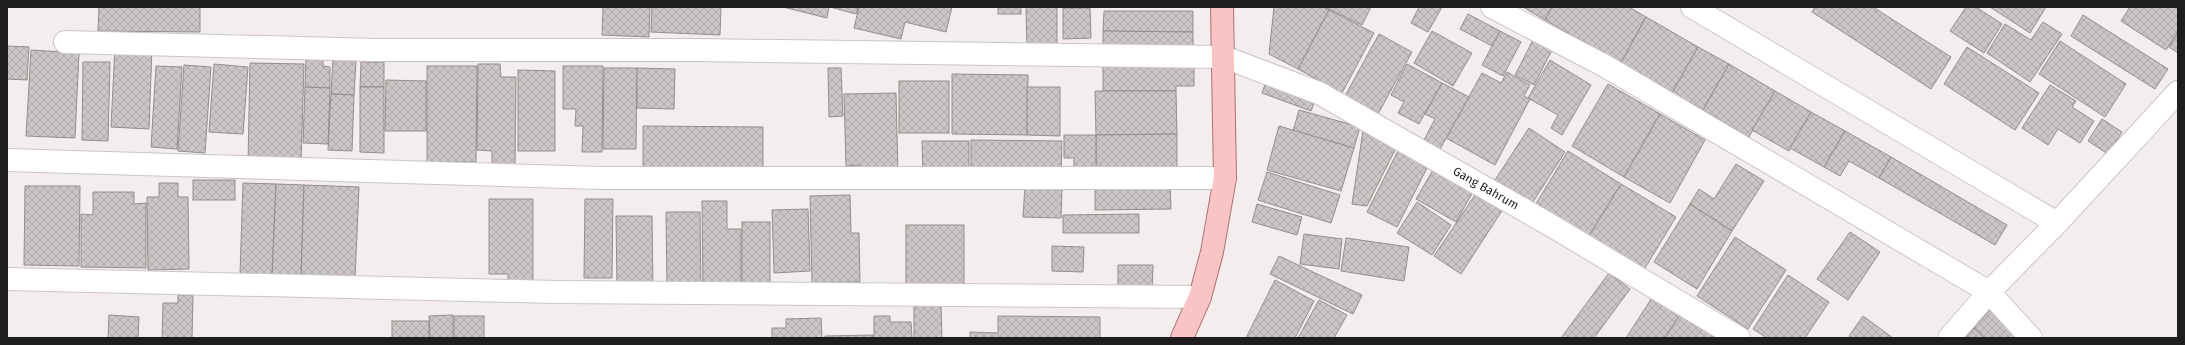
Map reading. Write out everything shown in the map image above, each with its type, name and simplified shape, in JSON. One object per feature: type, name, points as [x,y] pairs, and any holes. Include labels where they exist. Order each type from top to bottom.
[{"type":"main road","points":[[1182,338],[1200,297],[1212,252],[1225,178],[1222,7]]},
{"type":"street","points":[[1492,7],[1605,66],[1989,292],[2031,338]]},
{"type":"street","points":[[1692,7],[2057,223]]},
{"type":"street","name":"Gang Bahrum","points":[[65,42],[375,50],[696,50],[1224,57],[1319,93],[1552,226],[1739,338]]},
{"type":"street","points":[[1949,338],[1989,292],[2057,223],[2178,92]]},
{"type":"street","points":[[7,160],[602,178],[1225,178]]},
{"type":"street","points":[[7,279],[556,292],[1200,297]]},
{"type":"building","points":[[99,7],[200,7],[200,32],[98,31]]},
{"type":"building","points":[[603,7],[650,7],[649,37],[602,35]]},
{"type":"building","points":[[652,7],[721,7],[720,35],[651,32]]},
{"type":"building","points":[[783,7],[829,7],[827,18]]},
{"type":"building","points":[[830,7],[858,7],[856,14]]},
{"type":"building","points":[[859,7],[952,7],[946,32],[905,22],[901,39],[854,28]]},
{"type":"building","points":[[998,7],[1021,7],[1021,14],[998,14]]},
{"type":"building","points":[[1026,7],[1057,7],[1057,47],[1027,47]]},
{"type":"building","points":[[1274,7],[1323,7],[1329,10],[1298,69],[1269,54]]},
{"type":"building","points":[[1325,7],[1371,7],[1362,25]]},
{"type":"building","points":[[1419,7],[1442,7],[1428,32],[1411,23]]},
{"type":"building","points":[[1523,7],[1552,7],[1545,20]]},
{"type":"building","points":[[1552,7],[1629,7],[1646,17],[1621,63],[1545,20]]},
{"type":"building","points":[[1815,7],[1873,7],[1951,57],[1931,89],[1812,12]]},
{"type":"building","points":[[1966,7],[1976,7],[2002,24],[1984,53],[1950,31]]},
{"type":"building","points":[[1990,7],[2046,7],[2030,33]]},
{"type":"building","points":[[2130,7],[2178,7],[2178,31],[2166,50],[2121,21]]},
{"type":"building","points":[[1063,8],[1090,8],[1091,38],[1063,39]]},
{"type":"building","points":[[1329,10],[1374,33],[1342,93],[1298,69]]},
{"type":"building","points":[[1104,11],[1193,11],[1193,32],[1103,31]]},
{"type":"building","points":[[1468,14],[1500,31],[1492,46],[1460,29]]},
{"type":"building","points":[[2083,15],[2168,69],[2155,89],[2071,36]]},
{"type":"building","points":[[1646,17],[1698,47],[1672,93],[1621,63]]},
{"type":"building","points":[[2043,22],[2062,34],[2030,82],[1987,53],[2005,24],[2031,40]]},
{"type":"building","points":[[1103,31],[1193,32],[1193,53],[1103,53]]},
{"type":"building","points":[[1432,31],[1472,53],[1453,86],[1414,63]]},
{"type":"building","points":[[1500,31],[1521,42],[1503,76],[1482,65]]},
{"type":"building","points":[[2178,33],[2178,53],[2169,47]]},
{"type":"building","points":[[1379,34],[1412,52],[1378,114],[1345,96]]},
{"type":"building","points":[[1533,40],[1552,50],[1534,85],[1515,75]]},
{"type":"building","points":[[2060,41],[2126,84],[2105,117],[2039,74]]},
{"type":"building","points":[[7,46],[29,47],[27,80],[7,79]]},
{"type":"building","points":[[115,46],[152,48],[149,129],[111,127]]},
{"type":"building","points":[[1698,47],[1729,64],[1703,110],[1672,93]]},
{"type":"building","points":[[1967,47],[2039,93],[2015,130],[1944,84]]},
{"type":"building","points":[[31,50],[79,53],[75,138],[26,136]]},
{"type":"building","points":[[306,56],[323,56],[323,66],[330,67],[330,88],[305,87]]},
{"type":"building","points":[[333,60],[356,61],[354,95],[331,94]]},
{"type":"building","points":[[1550,60],[1591,85],[1562,135],[1551,128],[1558,115],[1528,98]]},
{"type":"building","points":[[83,62],[110,62],[108,141],[82,140]]},
{"type":"building","points":[[361,62],[384,62],[384,87],[360,87]]},
{"type":"building","points":[[1103,62],[1194,64],[1194,86],[1176,86],[1176,91],[1103,91]]},
{"type":"building","points":[[250,63],[304,64],[301,163],[248,162]]},
{"type":"building","points":[[214,64],[248,67],[243,134],[209,132]]},
{"type":"building","points":[[478,64],[500,64],[501,77],[516,77],[515,167],[492,167],[492,151],[477,150]]},
{"type":"building","points":[[1407,64],[1442,83],[1419,124],[1398,113],[1404,102],[1391,95]]},
{"type":"building","points":[[1729,64],[1775,91],[1749,137],[1703,110]]},
{"type":"building","points":[[184,65],[211,67],[205,153],[178,151]]},
{"type":"building","points":[[156,66],[182,67],[177,149],[151,147]]},
{"type":"building","points":[[427,66],[477,66],[476,162],[427,162]]},
{"type":"building","points":[[563,66],[603,66],[602,152],[582,152],[583,126],[575,126],[576,109],[563,109]]},
{"type":"building","points":[[604,68],[637,68],[636,149],[603,149]]},
{"type":"building","points":[[637,68],[675,69],[674,109],[637,108]]},
{"type":"building","points":[[828,68],[841,68],[843,116],[829,117]]},
{"type":"building","points":[[518,70],[555,71],[555,151],[518,151]]},
{"type":"building","points":[[1507,72],[1530,85],[1524,96],[1530,99],[1495,165],[1446,138],[1482,73],[1501,83]]},
{"type":"building","points":[[952,74],[1028,75],[1027,135],[952,134]]},
{"type":"building","points":[[1268,76],[1317,95],[1311,111],[1262,93]]},
{"type":"building","points":[[386,80],[426,81],[426,131],[385,131]]},
{"type":"building","points":[[899,81],[949,81],[949,133],[899,133]]},
{"type":"building","points":[[1442,83],[1469,97],[1440,149],[1424,140],[1435,119],[1425,114]]},
{"type":"building","points":[[1608,84],[1660,114],[1624,177],[1572,146]]},
{"type":"building","points":[[2050,85],[2076,101],[2072,107],[2094,121],[2080,143],[2058,129],[2048,145],[2022,128]]},
{"type":"building","points":[[305,87],[330,88],[328,144],[303,143]]},
{"type":"building","points":[[360,87],[384,87],[384,153],[360,152]]},
{"type":"building","points":[[1027,87],[1060,87],[1060,136],[1027,135]]},
{"type":"building","points":[[1095,91],[1176,91],[1177,134],[1096,135]]},
{"type":"building","points":[[1775,91],[1811,112],[1789,151],[1752,130]]},
{"type":"building","points":[[896,93],[898,175],[860,175],[860,165],[846,166],[844,94]]},
{"type":"building","points":[[331,94],[354,95],[352,151],[328,150]]},
{"type":"building","points":[[1299,110],[1360,127],[1354,148],[1293,131]]},
{"type":"building","points":[[1811,112],[1845,131],[1824,167],[1790,148]]},
{"type":"building","points":[[1660,114],[1705,140],[1670,203],[1624,177]]},
{"type":"building","points":[[2102,119],[2122,132],[2108,154],[2088,141]]},
{"type":"building","points":[[643,126],[763,127],[763,174],[643,174]]},
{"type":"building","points":[[1279,126],[1354,148],[1341,191],[1267,170]]},
{"type":"building","points":[[1529,128],[1565,152],[1531,205],[1495,180]]},
{"type":"building","points":[[1363,131],[1398,144],[1367,206],[1352,204]]},
{"type":"building","points":[[1845,131],[1891,157],[1879,178],[1849,161],[1840,176],[1824,167]]},
{"type":"building","points":[[1177,134],[1177,172],[1096,172],[1096,135]]},
{"type":"building","points":[[1064,135],[1096,135],[1096,172],[1074,173],[1074,158],[1064,158]]},
{"type":"building","points":[[971,140],[1062,141],[1061,175],[971,173]]},
{"type":"building","points":[[922,141],[969,141],[969,173],[923,174]]},
{"type":"building","points":[[1400,147],[1430,162],[1397,227],[1367,212]]},
{"type":"building","points":[[1568,151],[1621,184],[1587,239],[1534,207]]},
{"type":"building","points":[[1891,157],[2007,225],[1995,245],[1879,178]]},
{"type":"building","points":[[1736,164],[1764,181],[1732,231],[1690,204],[1699,189],[1714,199]]},
{"type":"building","points":[[1436,165],[1475,188],[1456,222],[1416,199]]},
{"type":"building","points":[[1267,172],[1340,195],[1331,223],[1258,200]]},
{"type":"building","points":[[193,180],[235,180],[235,200],[193,200]]},
{"type":"building","points":[[1170,181],[1171,209],[1095,210],[1095,182]]},
{"type":"building","points":[[159,183],[178,183],[178,197],[188,197],[189,269],[148,270],[147,197],[159,197]]},
{"type":"building","points":[[243,183],[276,184],[272,276],[240,274]]},
{"type":"building","points":[[276,184],[304,185],[301,277],[272,276]]},
{"type":"building","points":[[1621,184],[1676,217],[1642,273],[1587,239]]},
{"type":"building","points":[[304,185],[359,187],[355,279],[301,277]]},
{"type":"building","points":[[25,186],[80,186],[79,266],[24,265]]},
{"type":"building","points":[[1025,186],[1062,188],[1061,218],[1023,217]]},
{"type":"building","points":[[1479,189],[1505,206],[1461,274],[1434,256]]},
{"type":"building","points":[[93,192],[134,192],[134,204],[146,203],[146,268],[81,267],[81,214],[93,215]]},
{"type":"building","points":[[850,195],[851,233],[859,233],[860,282],[812,283],[810,196]]},
{"type":"building","points":[[489,199],[533,199],[533,286],[508,286],[508,274],[489,274]]},
{"type":"building","points":[[585,199],[613,199],[612,278],[584,278]]},
{"type":"building","points":[[702,201],[727,201],[727,229],[741,229],[741,288],[703,288]]},
{"type":"building","points":[[1417,202],[1451,225],[1432,255],[1397,233]]},
{"type":"building","points":[[1257,204],[1302,217],[1297,235],[1252,222]]},
{"type":"building","points":[[1690,204],[1732,231],[1697,289],[1654,262]]},
{"type":"building","points":[[808,209],[810,271],[774,273],[772,210]]},
{"type":"building","points":[[666,212],[700,212],[701,288],[667,289]]},
{"type":"building","points":[[1139,214],[1139,233],[1063,233],[1063,215]]},
{"type":"building","points":[[616,216],[652,216],[653,288],[617,289]]},
{"type":"building","points":[[742,222],[770,222],[770,288],[742,288]]},
{"type":"building","points":[[906,225],[964,225],[964,284],[906,284]]},
{"type":"building","points":[[1850,232],[1880,252],[1848,300],[1817,279]]},
{"type":"building","points":[[1304,234],[1342,239],[1339,269],[1300,264]]},
{"type":"building","points":[[1735,237],[1786,270],[1748,329],[1697,296]]},
{"type":"building","points":[[1346,238],[1409,247],[1404,281],[1341,271]]},
{"type":"building","points":[[1052,246],[1084,247],[1083,272],[1052,271]]},
{"type":"building","points":[[1279,256],[1362,295],[1353,314],[1270,274]]},
{"type":"building","points":[[1118,265],[1153,265],[1152,293],[1118,293]]},
{"type":"building","points":[[1609,273],[1630,289],[1594,338],[1561,338]]},
{"type":"building","points":[[1788,275],[1829,302],[1805,338],[1767,338],[1753,329]]},
{"type":"building","points":[[1275,280],[1314,301],[1295,338],[1246,338]]},
{"type":"building","points":[[1655,293],[1682,311],[1665,338],[1626,338]]},
{"type":"building","points":[[178,295],[193,295],[192,338],[162,338],[163,303],[178,303]]},
{"type":"building","points":[[1319,300],[1347,315],[1334,338],[1298,338]]},
{"type":"building","points":[[941,305],[942,338],[914,338],[914,306]]},
{"type":"building","points":[[1992,308],[2026,338],[1985,338],[1974,328]]},
{"type":"building","points":[[1682,311],[1722,338],[1665,338]]},
{"type":"building","points":[[109,315],[139,317],[138,338],[108,338]]},
{"type":"building","points":[[453,315],[453,338],[430,338],[429,316]]},
{"type":"building","points":[[454,316],[484,316],[484,338],[454,338]]},
{"type":"building","points":[[874,316],[890,316],[890,322],[911,322],[912,338],[874,338]]},
{"type":"building","points":[[998,316],[1100,317],[1100,338],[970,338],[970,332],[998,333]]},
{"type":"building","points":[[1863,316],[1893,338],[1852,338],[1849,336]]},
{"type":"building","points":[[821,318],[822,338],[772,338],[772,328],[786,328],[786,319]]},
{"type":"building","points":[[392,321],[429,321],[429,338],[392,338]]},
{"type":"building","points":[[1974,328],[1985,338],[1965,338]]},
{"type":"building","points":[[873,335],[873,338],[825,338],[825,336]]}]
